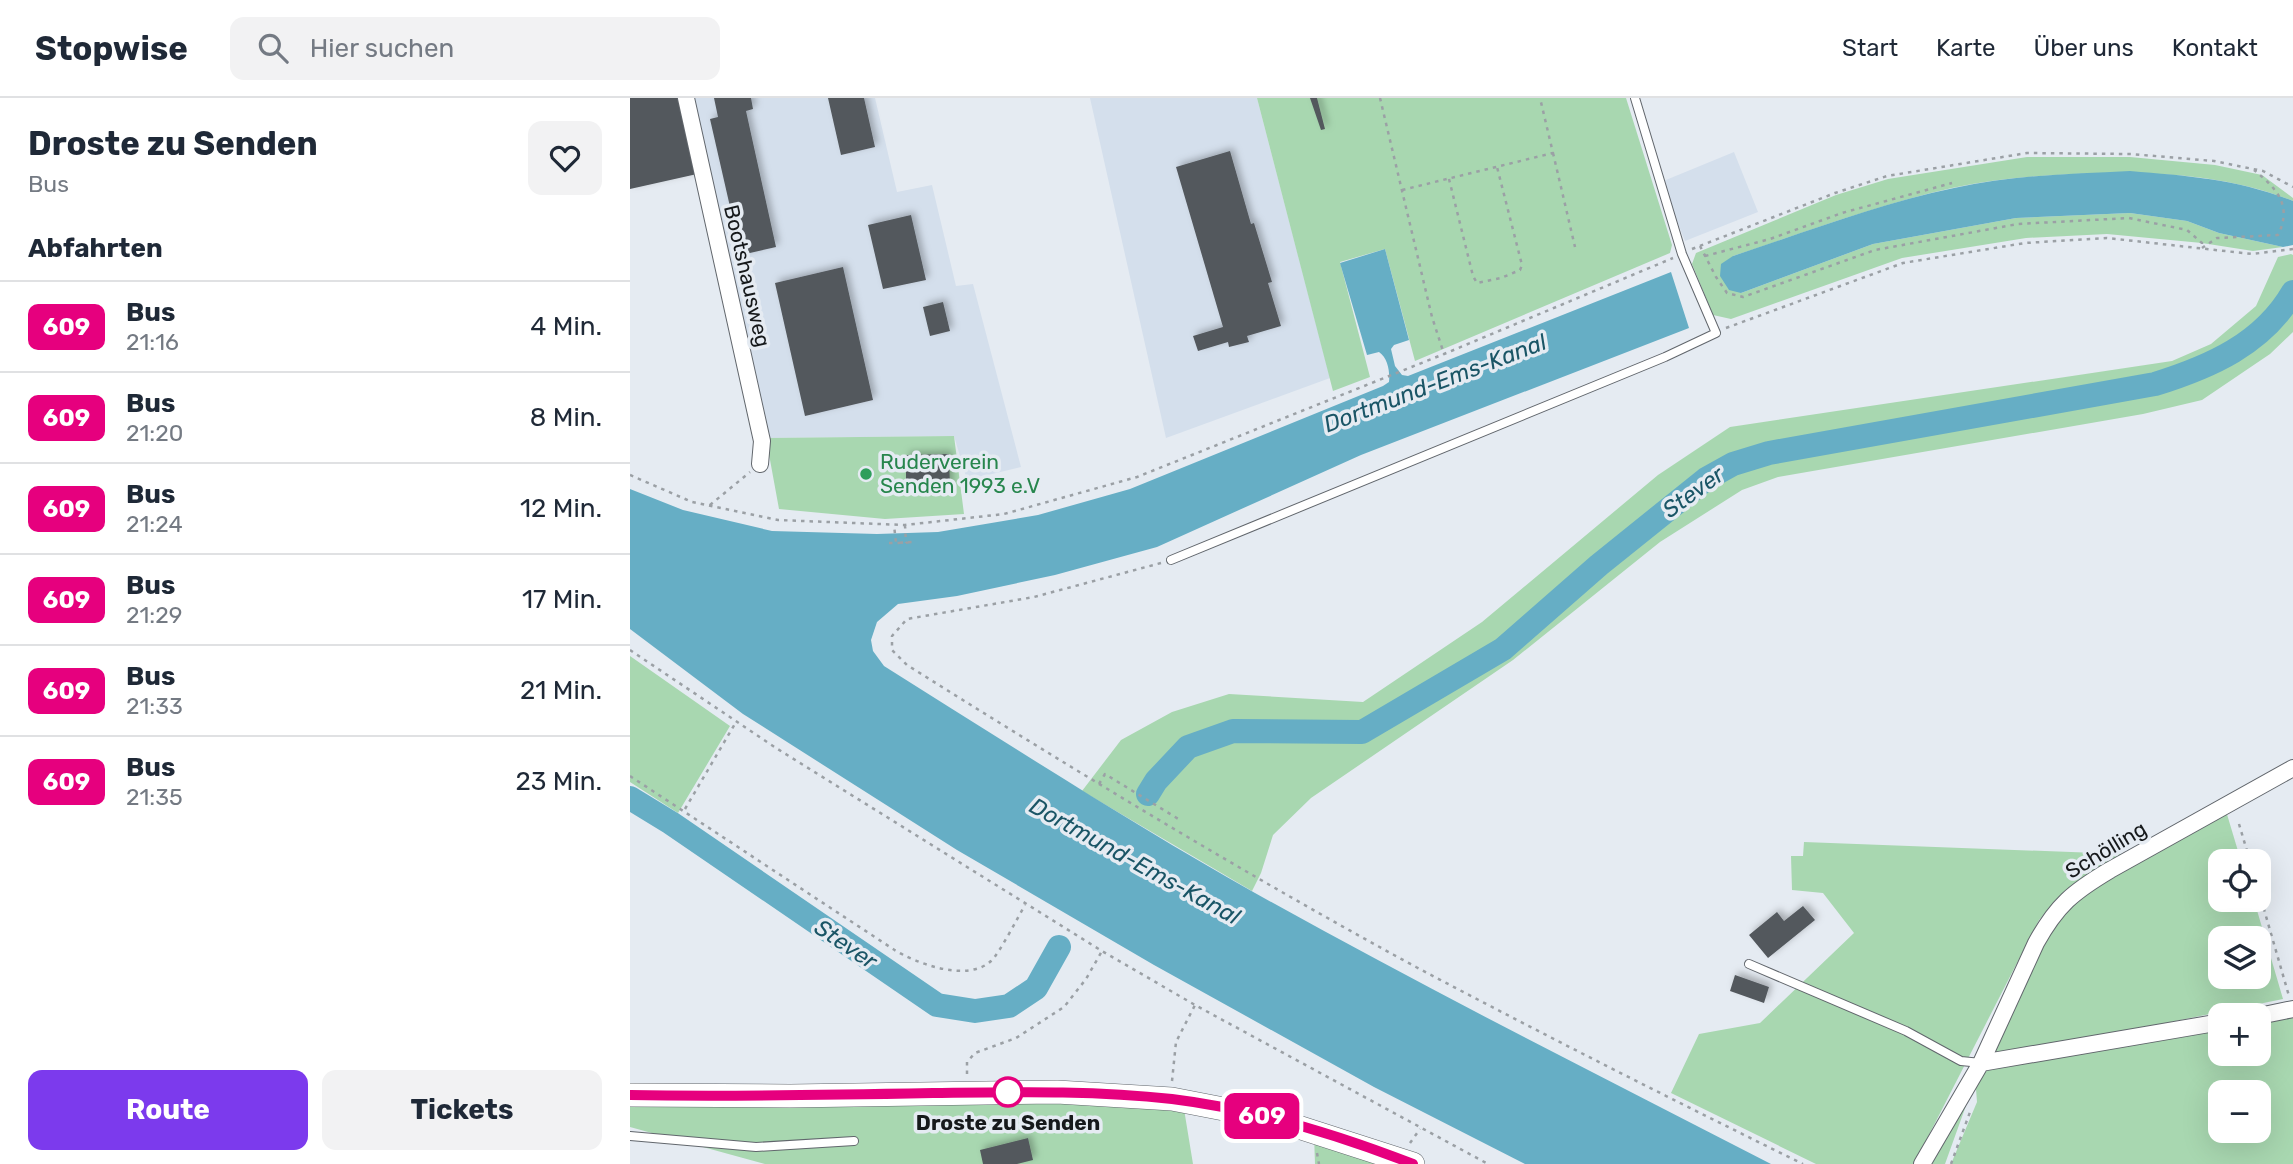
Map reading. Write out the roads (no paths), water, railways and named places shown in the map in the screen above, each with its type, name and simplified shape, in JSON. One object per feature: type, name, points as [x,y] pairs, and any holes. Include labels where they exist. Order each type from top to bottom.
[{"type":"street","name":"Bootshausweg","points":[[685,98],[762,441],[760,464]]},
{"type":"street","name":"Schölling","points":[[1922,1164],[1981,1063],[2036,943],[2063,902],[2110,870],[2293,768]]},
{"type":"street","points":[[2271,1014],[2293,1009]]},
{"type":"street","points":[[1981,1063],[2208,1025]]},
{"type":"street","points":[[635,1095],[790,1096],[1057,1092],[1131,1096],[1217,1106],[1410,1156]]},
{"type":"lane","points":[[1171,560],[1652,363],[1716,333],[1682,254],[1635,98]]},
{"type":"lane","points":[[1749,964],[1906,1031],[1961,1061],[1981,1063]]},
{"type":"lane","points":[[630,1136],[756,1147],[853,1141]]},
{"type":"water","points":[[2130,171],[2232,183],[2293,201],[2293,245],[2283,247],[2219,233],[2187,221],[2130,213],[2016,218],[1873,244],[1741,293],[1729,290],[1720,276],[1721,264],[1733,256],[1898,202],[1976,184],[2020,178]]},
{"type":"water","name":"Dortmund-Ems-Kanal","points":[[1385,249],[1409,340],[1394,345],[1391,349],[1395,366],[1402,375],[1408,376],[1671,272],[1689,328],[1361,455],[1157,547],[1055,575],[957,596],[898,604],[877,622],[871,640],[873,651],[884,666],[1115,810],[1255,893],[1447,997],[1771,1164],[1525,1164],[1374,1087],[1154,965],[957,850],[743,714],[630,629],[630,489],[683,510],[772,531],[877,534],[938,532],[1038,515],[1130,489],[1389,382],[1388,366],[1382,355],[1379,352],[1367,355],[1340,263]]},
{"type":"waterway","name":"Stever","points":[[1148,794],[1156,781],[1188,747],[1233,731],[1362,732],[1503,649],[1599,565],[1706,479],[1733,464],[1769,453],[2155,384],[2196,370],[2233,351],[2267,326],[2293,292]]},
{"type":"waterway","name":"Stever","points":[[630,798],[671,823],[937,1005],[975,1011],[1009,1006],[1036,988],[1059,947]]},
{"type":"place","name":"Ruderverein Senden 1993 e.V","points":[[866,474]]},
{"type":"place","name":"Droste zu Senden","points":[[1008,1092]]}]
